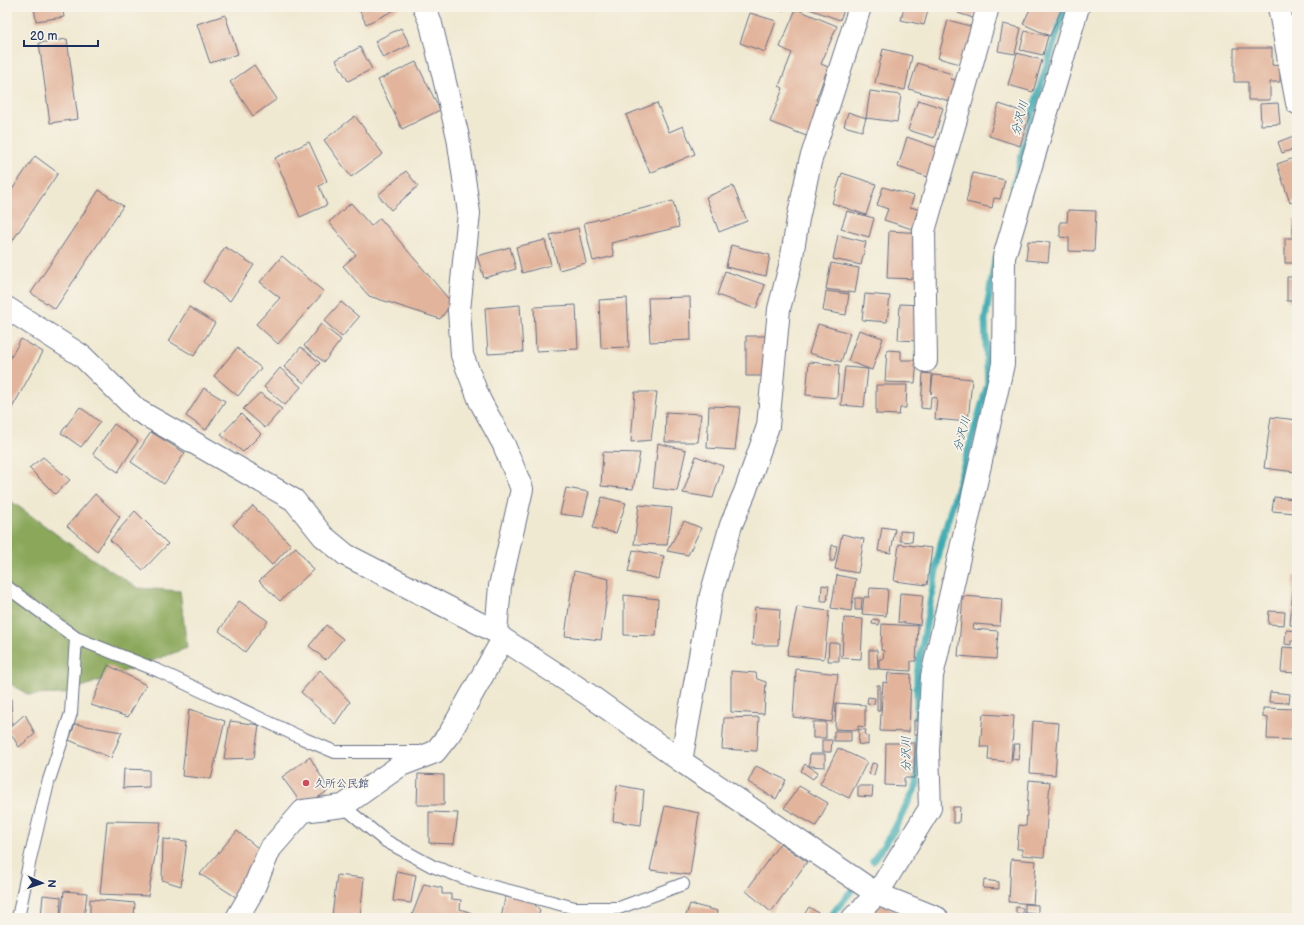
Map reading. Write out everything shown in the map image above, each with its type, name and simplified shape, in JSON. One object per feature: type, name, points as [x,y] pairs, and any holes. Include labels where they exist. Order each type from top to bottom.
[{"type":"street","points":[[237,918],[252,892],[270,849],[303,811],[343,806],[401,765],[435,752],[450,734],[499,636],[500,586],[522,489],[504,445],[480,401],[462,355],[459,310],[469,213],[458,137],[431,24],[424,7]]},
{"type":"street","points":[[681,761],[711,595],[731,525],[745,492],[768,426],[779,309],[791,262],[810,162],[860,7]]},
{"type":"street","points":[[926,361],[924,231],[988,7]]},
{"type":"street","points":[[853,918],[877,894],[930,808],[928,751],[932,676],[1003,364],[1004,257],[1078,7]]},
{"type":"street","points":[[1279,7],[1297,103]]},
{"type":"street","points":[[7,308],[82,356],[137,410],[294,500],[323,536],[346,555],[499,636],[877,894],[937,918]]},
{"type":"lane","points":[[7,587],[76,638],[160,671],[335,752],[435,752]]},
{"type":"lane","points":[[18,918],[48,783],[71,713],[76,638]]},
{"type":"lane","points":[[343,806],[384,840],[432,866],[475,882],[575,908],[619,908],[683,884]]},
{"type":"green space","points":[[7,498],[71,545],[138,588],[180,591],[187,648],[63,694],[29,695],[7,682]]},
{"type":"building","points":[[34,7],[62,7],[64,17],[36,21]]},
{"type":"building","points":[[358,7],[401,7],[366,24]]},
{"type":"building","points":[[772,7],[784,7],[783,11]]},
{"type":"building","points":[[810,7],[845,7],[840,20],[809,9]]},
{"type":"building","points":[[904,7],[929,7],[924,25],[901,20]]},
{"type":"building","points":[[960,7],[977,7],[973,18],[958,13]]},
{"type":"building","points":[[1031,7],[1062,8],[1050,36],[1023,24]]},
{"type":"building","points":[[796,9],[837,26],[821,64],[828,67],[816,100],[822,102],[809,137],[770,122],[783,88],[779,86],[792,53],[780,47]]},
{"type":"building","points":[[750,13],[776,21],[765,52],[740,43]]},
{"type":"building","points":[[225,15],[238,54],[210,63],[197,24]]},
{"type":"building","points":[[948,20],[985,30],[975,68],[938,58]]},
{"type":"building","points":[[1003,24],[1021,28],[1015,54],[998,51]]},
{"type":"building","points":[[401,28],[410,45],[383,58],[375,41]]},
{"type":"building","points":[[1025,31],[1048,36],[1043,55],[1020,50]]},
{"type":"building","points":[[67,39],[78,119],[50,123],[39,43]]},
{"type":"building","points":[[360,47],[372,69],[348,81],[336,60]]},
{"type":"building","points":[[1234,48],[1272,48],[1272,65],[1280,66],[1280,82],[1270,82],[1270,100],[1248,100],[1248,82],[1234,82]]},
{"type":"building","points":[[883,49],[912,56],[905,90],[875,83]]},
{"type":"building","points":[[1017,53],[1042,60],[1033,92],[1008,85]]},
{"type":"building","points":[[416,62],[440,110],[402,129],[378,80]]},
{"type":"building","points":[[917,63],[952,74],[951,79],[965,83],[959,104],[909,89]]},
{"type":"building","points":[[254,65],[277,99],[253,116],[230,82]]},
{"type":"building","points":[[870,91],[901,95],[897,122],[866,118]]},
{"type":"building","points":[[918,100],[943,108],[934,138],[908,130]]},
{"type":"building","points":[[657,103],[669,132],[683,126],[695,154],[650,173],[626,115]]},
{"type":"building","points":[[1278,103],[1280,124],[1261,125],[1260,104]]},
{"type":"building","points":[[999,104],[1030,114],[1020,146],[989,136]]},
{"type":"building","points":[[848,112],[866,118],[862,131],[844,126]]},
{"type":"building","points":[[355,116],[383,154],[351,177],[324,140]]},
{"type":"building","points":[[7,120],[12,126],[7,131]]},
{"type":"building","points":[[1296,135],[1297,148],[1282,153],[1278,142]]},
{"type":"building","points":[[907,137],[944,150],[934,179],[898,167]]},
{"type":"building","points":[[309,142],[327,181],[319,186],[327,205],[300,217],[275,158]]},
{"type":"building","points":[[35,156],[58,173],[7,249],[7,197]]},
{"type":"building","points":[[1297,157],[1297,200],[1290,203],[1277,164]]},
{"type":"building","points":[[406,171],[418,186],[391,210],[378,195]]},
{"type":"building","points":[[842,173],[876,184],[866,215],[832,203]]},
{"type":"building","points":[[973,173],[1005,180],[1000,199],[994,198],[992,208],[966,202]]},
{"type":"building","points":[[733,186],[747,221],[719,232],[706,197]]},
{"type":"building","points":[[883,187],[914,196],[910,207],[918,209],[912,229],[884,220],[888,209],[877,205]]},
{"type":"building","points":[[99,190],[123,206],[55,309],[31,293]]},
{"type":"building","points":[[673,201],[679,227],[611,243],[614,256],[593,261],[584,223]]},
{"type":"building","points":[[351,203],[371,226],[380,218],[452,303],[440,319],[369,296],[343,266],[356,255],[329,222]]},
{"type":"building","points":[[1068,210],[1096,211],[1094,252],[1069,251],[1069,238],[1060,237],[1060,222],[1067,222]]},
{"type":"building","points":[[847,211],[874,218],[869,237],[841,229]]},
{"type":"building","points":[[1293,219],[1297,219],[1297,263],[1285,263],[1285,238],[1293,238]]},
{"type":"building","points":[[578,228],[586,263],[559,270],[550,235]]},
{"type":"building","points":[[889,231],[922,233],[920,279],[887,278]]},
{"type":"building","points":[[838,235],[866,242],[861,265],[833,259]]},
{"type":"building","points":[[545,240],[551,265],[522,273],[516,247]]},
{"type":"building","points":[[1028,241],[1050,242],[1048,262],[1026,260]]},
{"type":"building","points":[[731,245],[770,255],[766,276],[726,267]]},
{"type":"building","points":[[225,247],[254,265],[230,301],[203,282]]},
{"type":"building","points":[[510,247],[516,269],[484,278],[477,256]]},
{"type":"building","points":[[282,256],[324,292],[278,344],[256,324],[280,298],[260,282]]},
{"type":"building","points":[[831,263],[859,268],[855,293],[826,289]]},
{"type":"building","points":[[725,271],[765,285],[756,309],[717,295]]},
{"type":"building","points":[[1287,277],[1297,277],[1297,301],[1287,301]]},
{"type":"building","points":[[826,291],[849,294],[846,315],[823,311]]},
{"type":"building","points":[[865,294],[890,296],[887,322],[862,320]]},
{"type":"building","points":[[690,297],[691,340],[650,342],[648,298]]},
{"type":"building","points":[[627,298],[629,347],[601,348],[599,300]]},
{"type":"building","points":[[341,302],[359,317],[342,337],[324,321]]},
{"type":"building","points":[[900,304],[922,305],[920,341],[898,340]]},
{"type":"building","points":[[520,305],[523,352],[488,354],[485,308]]},
{"type":"building","points":[[576,305],[578,349],[536,351],[534,307]]},
{"type":"building","points":[[189,307],[215,323],[194,356],[169,341]]},
{"type":"building","points":[[321,324],[341,340],[324,362],[304,346]]},
{"type":"building","points":[[818,324],[850,333],[841,362],[809,353]]},
{"type":"building","points":[[859,330],[883,338],[872,370],[848,361]]},
{"type":"building","points":[[746,336],[772,336],[772,376],[746,376]]},
{"type":"building","points":[[21,339],[43,352],[7,417],[7,364]]},
{"type":"building","points":[[301,347],[320,363],[304,383],[284,367]]},
{"type":"building","points":[[237,348],[261,368],[238,396],[214,376]]},
{"type":"building","points":[[887,350],[901,351],[901,360],[917,360],[915,383],[885,382]]},
{"type":"building","points":[[809,362],[839,365],[837,398],[806,395]]},
{"type":"building","points":[[845,367],[868,369],[864,407],[841,405]]},
{"type":"building","points":[[280,368],[301,387],[285,405],[264,387]]},
{"type":"building","points":[[923,373],[932,374],[931,394],[933,375],[972,379],[968,422],[935,419],[937,398],[931,397],[930,409],[921,408]]},
{"type":"building","points":[[876,385],[907,385],[906,408],[900,408],[899,415],[876,414]]},
{"type":"building","points":[[204,388],[225,401],[206,430],[186,416]]},
{"type":"building","points":[[635,392],[657,392],[651,440],[631,442]]},
{"type":"building","points":[[260,393],[282,409],[265,428],[243,409]]},
{"type":"building","points":[[709,406],[740,407],[735,450],[707,448]]},
{"type":"building","points":[[80,407],[100,422],[81,447],[61,433]]},
{"type":"building","points":[[666,412],[701,414],[698,442],[665,442]]},
{"type":"building","points":[[241,414],[261,434],[243,452],[221,435]]},
{"type":"building","points":[[1271,417],[1297,420],[1297,455],[1295,472],[1264,468]]},
{"type":"building","points":[[114,424],[138,441],[118,472],[93,454]]},
{"type":"building","points":[[151,432],[185,453],[164,484],[131,462]]},
{"type":"building","points":[[658,443],[686,450],[677,491],[653,488]]},
{"type":"building","points":[[603,452],[640,453],[633,489],[601,486]]},
{"type":"building","points":[[696,456],[723,466],[713,498],[683,493]]},
{"type":"building","points":[[43,457],[70,480],[55,494],[29,468]]},
{"type":"building","points":[[566,488],[589,492],[583,517],[560,514]]},
{"type":"building","points":[[95,494],[120,517],[97,551],[67,526]]},
{"type":"building","points":[[602,497],[626,503],[616,533],[593,528]]},
{"type":"building","points":[[1274,497],[1296,499],[1295,513],[1272,511]]},
{"type":"building","points":[[639,505],[672,508],[667,545],[634,544]]},
{"type":"building","points":[[253,506],[291,545],[272,565],[233,525]]},
{"type":"building","points":[[135,511],[168,544],[143,570],[110,540]]},
{"type":"building","points":[[684,521],[701,528],[688,555],[667,551]]},
{"type":"building","points":[[882,527],[895,529],[891,553],[878,551]]},
{"type":"building","points":[[900,531],[913,532],[912,542],[900,541]]},
{"type":"building","points":[[842,534],[864,539],[858,573],[835,569]]},
{"type":"building","points":[[899,544],[932,548],[927,585],[894,581]]},
{"type":"building","points":[[832,545],[837,546],[834,561],[830,561]]},
{"type":"building","points":[[296,547],[313,570],[280,601],[259,581]]},
{"type":"building","points":[[633,550],[664,556],[659,579],[628,572]]},
{"type":"building","points":[[574,571],[609,579],[601,640],[565,636]]},
{"type":"building","points":[[837,575],[856,579],[851,611],[831,608]]},
{"type":"building","points":[[1294,576],[1297,577],[1297,625],[1290,625]]},
{"type":"building","points":[[822,585],[829,586],[827,601],[821,601]]},
{"type":"building","points":[[870,588],[888,589],[886,616],[862,614],[864,597],[869,597]]},
{"type":"building","points":[[900,593],[923,595],[920,625],[898,622]]},
{"type":"building","points":[[624,595],[658,599],[656,636],[624,635]]},
{"type":"building","points":[[963,596],[1002,599],[1000,626],[974,624],[973,629],[998,631],[996,659],[958,656]]},
{"type":"building","points":[[855,598],[862,598],[861,610],[855,610]]},
{"type":"building","points":[[239,601],[268,621],[245,652],[219,631]]},
{"type":"building","points":[[755,607],[780,609],[778,645],[752,645]]},
{"type":"building","points":[[797,607],[829,611],[824,659],[787,655]]},
{"type":"building","points":[[1269,611],[1285,612],[1284,625],[1268,624]]},
{"type":"building","points":[[844,618],[863,619],[861,659],[842,658]]},
{"type":"building","points":[[873,619],[879,620],[879,625],[872,624]]},
{"type":"building","points":[[882,624],[918,626],[916,661],[911,661],[911,671],[879,669],[879,659],[883,659],[884,651],[881,650]]},
{"type":"building","points":[[326,625],[343,639],[326,660],[309,646]]},
{"type":"building","points":[[1286,630],[1297,631],[1297,641],[1291,641],[1291,645],[1285,644]]},
{"type":"building","points":[[829,643],[839,643],[839,661],[828,661]]},
{"type":"building","points":[[1283,647],[1297,648],[1297,673],[1281,672]]},
{"type":"building","points":[[869,650],[877,650],[878,669],[869,669]]},
{"type":"building","points":[[108,665],[146,685],[128,717],[91,705]]},
{"type":"building","points":[[796,669],[838,674],[832,722],[793,717]]},
{"type":"building","points":[[320,670],[350,702],[335,724],[301,692]]},
{"type":"building","points":[[731,671],[756,673],[757,679],[766,682],[764,714],[731,712]]},
{"type":"building","points":[[888,673],[911,674],[909,732],[880,731],[883,682],[887,683]]},
{"type":"building","points":[[877,685],[880,685],[880,711],[877,711]]},
{"type":"building","points":[[1270,692],[1290,694],[1289,703],[1269,702]]},
{"type":"building","points":[[868,697],[875,698],[874,704],[867,703]]},
{"type":"building","points":[[11,699],[12,724],[7,725],[7,700]]},
{"type":"building","points":[[836,703],[865,705],[865,727],[858,726],[858,730],[835,729]]},
{"type":"building","points":[[1263,708],[1297,709],[1297,730],[1293,730],[1292,740],[1267,739],[1268,718],[1263,717]]},
{"type":"building","points":[[189,709],[225,721],[211,779],[182,776]]},
{"type":"building","points":[[25,714],[35,734],[19,747],[8,729]]},
{"type":"building","points":[[983,714],[1014,716],[1011,762],[988,760],[989,747],[980,747]]},
{"type":"building","points":[[759,717],[757,751],[722,749],[724,718]]},
{"type":"building","points":[[914,720],[933,721],[933,735],[914,734]]},
{"type":"building","points":[[230,721],[259,725],[254,758],[224,759]]},
{"type":"building","points":[[1033,721],[1059,723],[1055,775],[1030,773]]},
{"type":"building","points":[[813,722],[826,722],[826,738],[813,738]]},
{"type":"building","points":[[75,724],[122,732],[111,758],[69,740]]},
{"type":"building","points":[[859,729],[866,730],[865,735],[868,736],[868,745],[858,744]]},
{"type":"building","points":[[834,731],[851,731],[851,741],[834,741]]},
{"type":"building","points":[[822,740],[832,740],[831,752],[822,752]]},
{"type":"building","points":[[886,743],[915,743],[914,778],[904,778],[904,786],[885,785]]},
{"type":"building","points":[[1014,744],[1020,744],[1018,760],[1012,759]]},
{"type":"building","points":[[838,748],[867,762],[849,798],[820,784]]},
{"type":"building","points":[[810,754],[825,754],[825,767],[809,766]]},
{"type":"building","name":"久所公民館","points":[[310,757],[329,790],[304,807],[282,777]]},
{"type":"building","points":[[872,763],[877,764],[874,775],[869,774]]},
{"type":"building","points":[[805,764],[818,772],[813,779],[801,771]]},
{"type":"building","points":[[756,766],[786,780],[776,799],[748,782]]},
{"type":"building","points":[[124,769],[149,770],[149,787],[123,788]]},
{"type":"building","points":[[418,774],[444,775],[444,805],[417,805]]},
{"type":"building","points":[[1029,780],[1050,782],[1044,857],[1022,855],[1022,849],[1017,849],[1019,825],[1026,826]]},
{"type":"building","points":[[617,785],[644,790],[641,825],[613,821]]},
{"type":"building","points":[[799,786],[828,803],[816,826],[784,808]]},
{"type":"building","points":[[858,786],[873,786],[872,797],[858,796]]},
{"type":"building","points":[[665,806],[699,813],[690,875],[650,870]]},
{"type":"building","points":[[953,807],[960,807],[959,823],[953,823]]},
{"type":"building","points":[[429,812],[458,813],[454,844],[429,843]]},
{"type":"building","points":[[107,821],[161,822],[148,896],[100,894]]},
{"type":"building","points":[[237,831],[259,849],[251,864],[258,869],[242,901],[200,874]]},
{"type":"building","points":[[163,839],[187,841],[181,886],[162,880]]},
{"type":"building","points":[[780,843],[807,862],[771,912],[746,891]]},
{"type":"building","points":[[1011,859],[1036,861],[1033,904],[1009,902]]},
{"type":"building","points":[[397,871],[416,875],[411,903],[393,901]]},
{"type":"building","points":[[337,875],[364,878],[360,917],[332,916]]},
{"type":"building","points":[[984,880],[999,882],[999,889],[983,888]]},
{"type":"building","points":[[424,884],[442,888],[442,894],[451,894],[451,899],[461,900],[460,909],[472,913],[470,918],[419,918],[412,915]]},
{"type":"building","points":[[64,891],[87,893],[84,918],[61,918]]},
{"type":"building","points":[[506,894],[526,896],[540,910],[538,918],[501,918]]},
{"type":"building","points":[[43,895],[61,897],[60,918],[41,918]]},
{"type":"building","points":[[874,898],[907,918],[862,918]]},
{"type":"building","points":[[90,899],[135,903],[134,918],[90,918]]},
{"type":"building","points":[[690,904],[718,911],[716,918],[685,918]]},
{"type":"building","points":[[1025,904],[1038,905],[1038,914],[1025,913]]},
{"type":"building","points":[[809,907],[823,916],[822,918],[802,918]]},
{"type":"building","points":[[1016,907],[1023,908],[1023,914],[1016,913]]},
{"type":"building","points":[[565,912],[586,917],[586,918],[564,918]]},
{"type":"waterway","name":"分沢川","points":[[1014,186],[1035,104],[1065,7]]},
{"type":"waterway","name":"分沢川","points":[[873,861],[894,830],[917,785],[917,674],[941,543],[988,384],[985,320],[995,260]]},
{"type":"waterway","name":"分沢川","points":[[829,918],[851,891]]},
{"type":"place","name":"久所公民館","points":[[306,783]]}]
